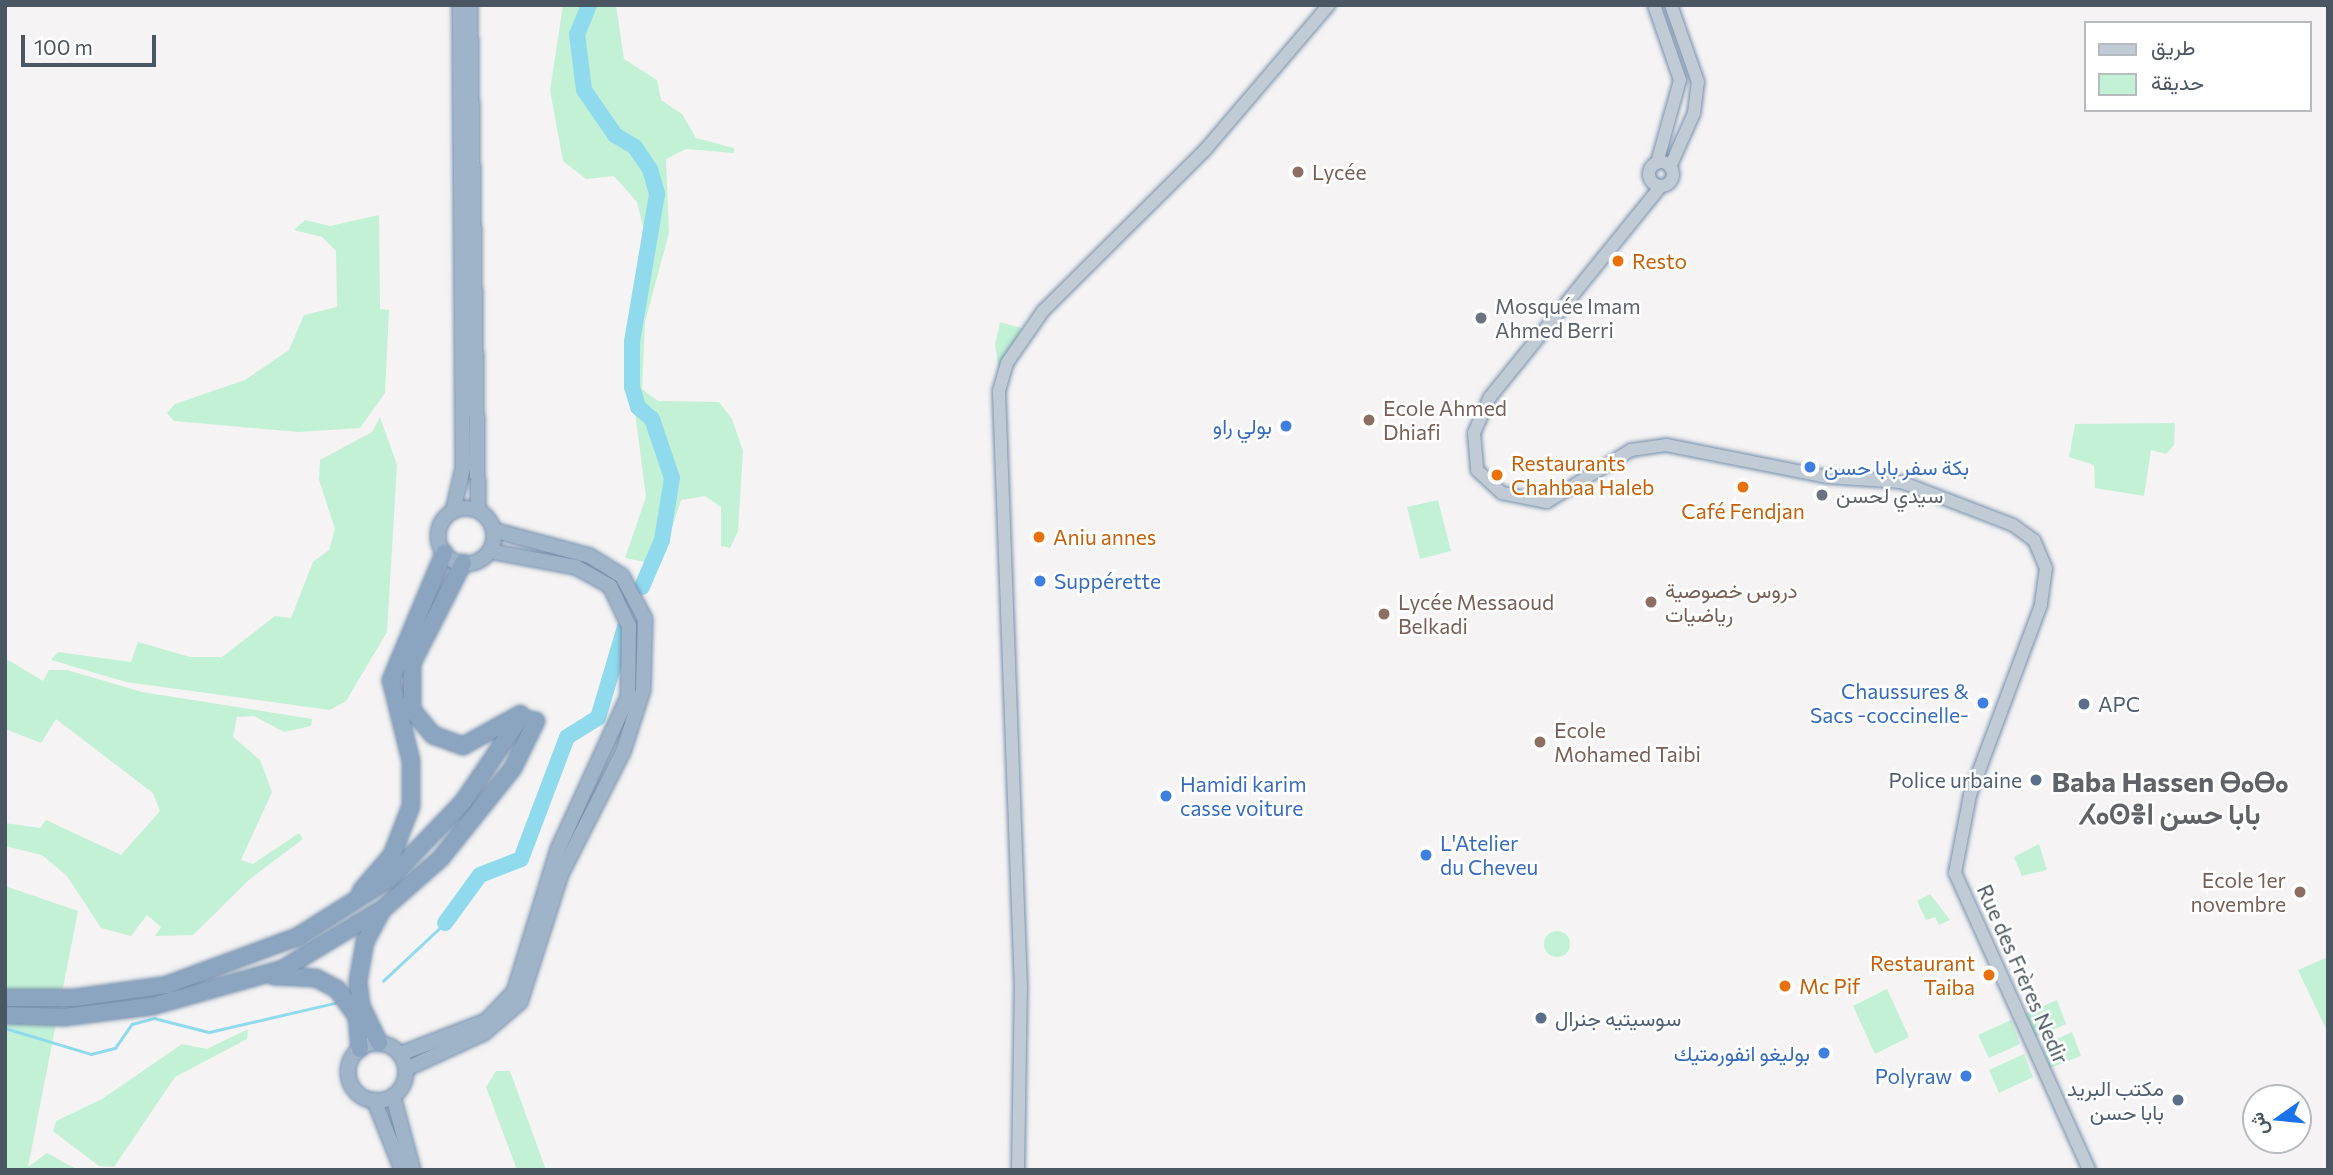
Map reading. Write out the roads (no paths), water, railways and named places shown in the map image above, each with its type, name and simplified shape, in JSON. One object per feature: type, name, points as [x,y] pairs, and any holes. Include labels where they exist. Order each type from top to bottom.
[{"type":"highway","points":[[339,914],[392,855],[409,816],[411,761],[391,680],[444,553],[439,528],[453,511],[463,468],[460,5]]},
{"type":"highway","points":[[413,1170],[393,1096],[406,1069],[495,1026],[525,993],[561,874],[623,752],[643,691],[645,619],[622,576],[590,556],[493,530],[478,510],[470,5]]},
{"type":"highway","points":[[453,511],[478,510]]},
{"type":"highway","points":[[489,551],[493,530]]},
{"type":"highway","points":[[265,976],[384,908],[441,858],[499,788],[537,728],[534,718],[523,716],[463,746],[433,735],[411,710],[412,663],[463,563],[489,551],[576,567],[610,586],[629,626],[628,697],[558,849],[514,992],[486,1021],[400,1054]]},
{"type":"highway","points":[[444,553],[463,563]]},
{"type":"highway","points":[[5,998],[108,995],[190,980],[255,957],[339,914],[440,831],[523,716]]},
{"type":"highway","points":[[384,908],[365,942],[358,981],[361,1006],[379,1043],[400,1054],[406,1069]]},
{"type":"highway","points":[[5,1015],[106,1013],[265,976],[305,976],[337,989],[357,1017],[360,1048],[349,1079],[373,1100],[402,1170]]},
{"type":"highway","points":[[360,1048],[379,1043]]},
{"type":"highway","points":[[373,1100],[393,1096]]},
{"type":"main road","points":[[1017,1170],[1021,989],[997,448],[1001,383],[1012,354],[1043,311],[1205,150],[1329,5]]},
{"type":"main road","points":[[1654,5],[1680,80],[1657,163],[1656,183],[1672,178],[1670,167],[1694,113],[1698,82],[1671,5]]},
{"type":"main road","points":[[1657,163],[1670,167]]},
{"type":"main road","name":"Rue des Frères Nedir","points":[[1656,183],[1640,218],[1490,397],[1474,433],[1478,470],[1502,493],[1547,502],[1631,450],[1666,445],[1827,477],[1901,482],[2013,525],[2034,540],[2046,568],[2040,605],[1970,795],[1955,873],[2089,1170]]},
{"type":"waterway","points":[[589,5],[577,34],[584,90],[615,135],[635,147],[650,169],[657,194],[632,342],[632,387],[638,407],[652,419],[672,478],[662,540],[642,587]]},
{"type":"waterway","points":[[445,923],[480,875],[521,859],[567,737],[598,718],[625,627]]},
{"type":"waterway","points":[[383,981],[445,923]]},
{"type":"waterway","points":[[5,1028],[91,1054],[115,1048],[132,1024],[154,1018],[209,1032],[335,1003]]},
{"type":"place","name":"Lycée","points":[[1298,172]]},
{"type":"place","name":"Resto","points":[[1618,261]]},
{"type":"place","name":"Mosquée Imam Ahmed Berri","points":[[1481,318]]},
{"type":"place","name":"Ecole Ahmed Dhiafi","points":[[1369,420]]},
{"type":"place","name":"بولي راو","points":[[1286,426]]},
{"type":"place","name":"بكة سفر بابا حسن","points":[[1810,467]]},
{"type":"place","name":"Restaurants Chahbaa Haleb","points":[[1497,475]]},
{"type":"place","name":"Café Fendjan","points":[[1743,487]]},
{"type":"place","name":"سيدي لحسن","points":[[1822,495]]},
{"type":"place","name":"Aniu annes","points":[[1039,537]]},
{"type":"place","name":"Suppérette","points":[[1040,581]]},
{"type":"place","name":"دروس خصوصية رياضيات","points":[[1651,602]]},
{"type":"place","name":"Lycée Messaoud Belkadi","points":[[1384,614]]},
{"type":"place","name":"Chaussures & Sacs -coccinelle-","points":[[1983,703]]},
{"type":"place","name":"APC","points":[[2084,704]]},
{"type":"place","name":"Ecole Mohamed Taibi","points":[[1540,742]]},
{"type":"place","name":"Police urbaine","points":[[2036,780]]},
{"type":"place","name":"Hamidi karim casse voiture","points":[[1166,796]]},
{"type":"place","name":"L'Atelier du Cheveu","points":[[1426,855]]},
{"type":"place","name":"Ecole 1er novembre","points":[[2300,892]]},
{"type":"place","name":"Restaurant Taiba","points":[[1989,975]]},
{"type":"place","name":"Mc Pif","points":[[1785,986]]},
{"type":"place","name":"سوسيتيه جنرال","points":[[1541,1018]]},
{"type":"place","name":"بوليغو انفورمتيك","points":[[1824,1053]]},
{"type":"place","name":"Polyraw","points":[[1966,1076]]},
{"type":"place","name":"مكتب البريد بابا حسن","points":[[2178,1100]]},
{"type":"district","name":"Baba Hassen ⴱⴰⴱⴰ ⵃⴰⵙⴻⵏ بابا حسن","points":[[2170,797]]}]
